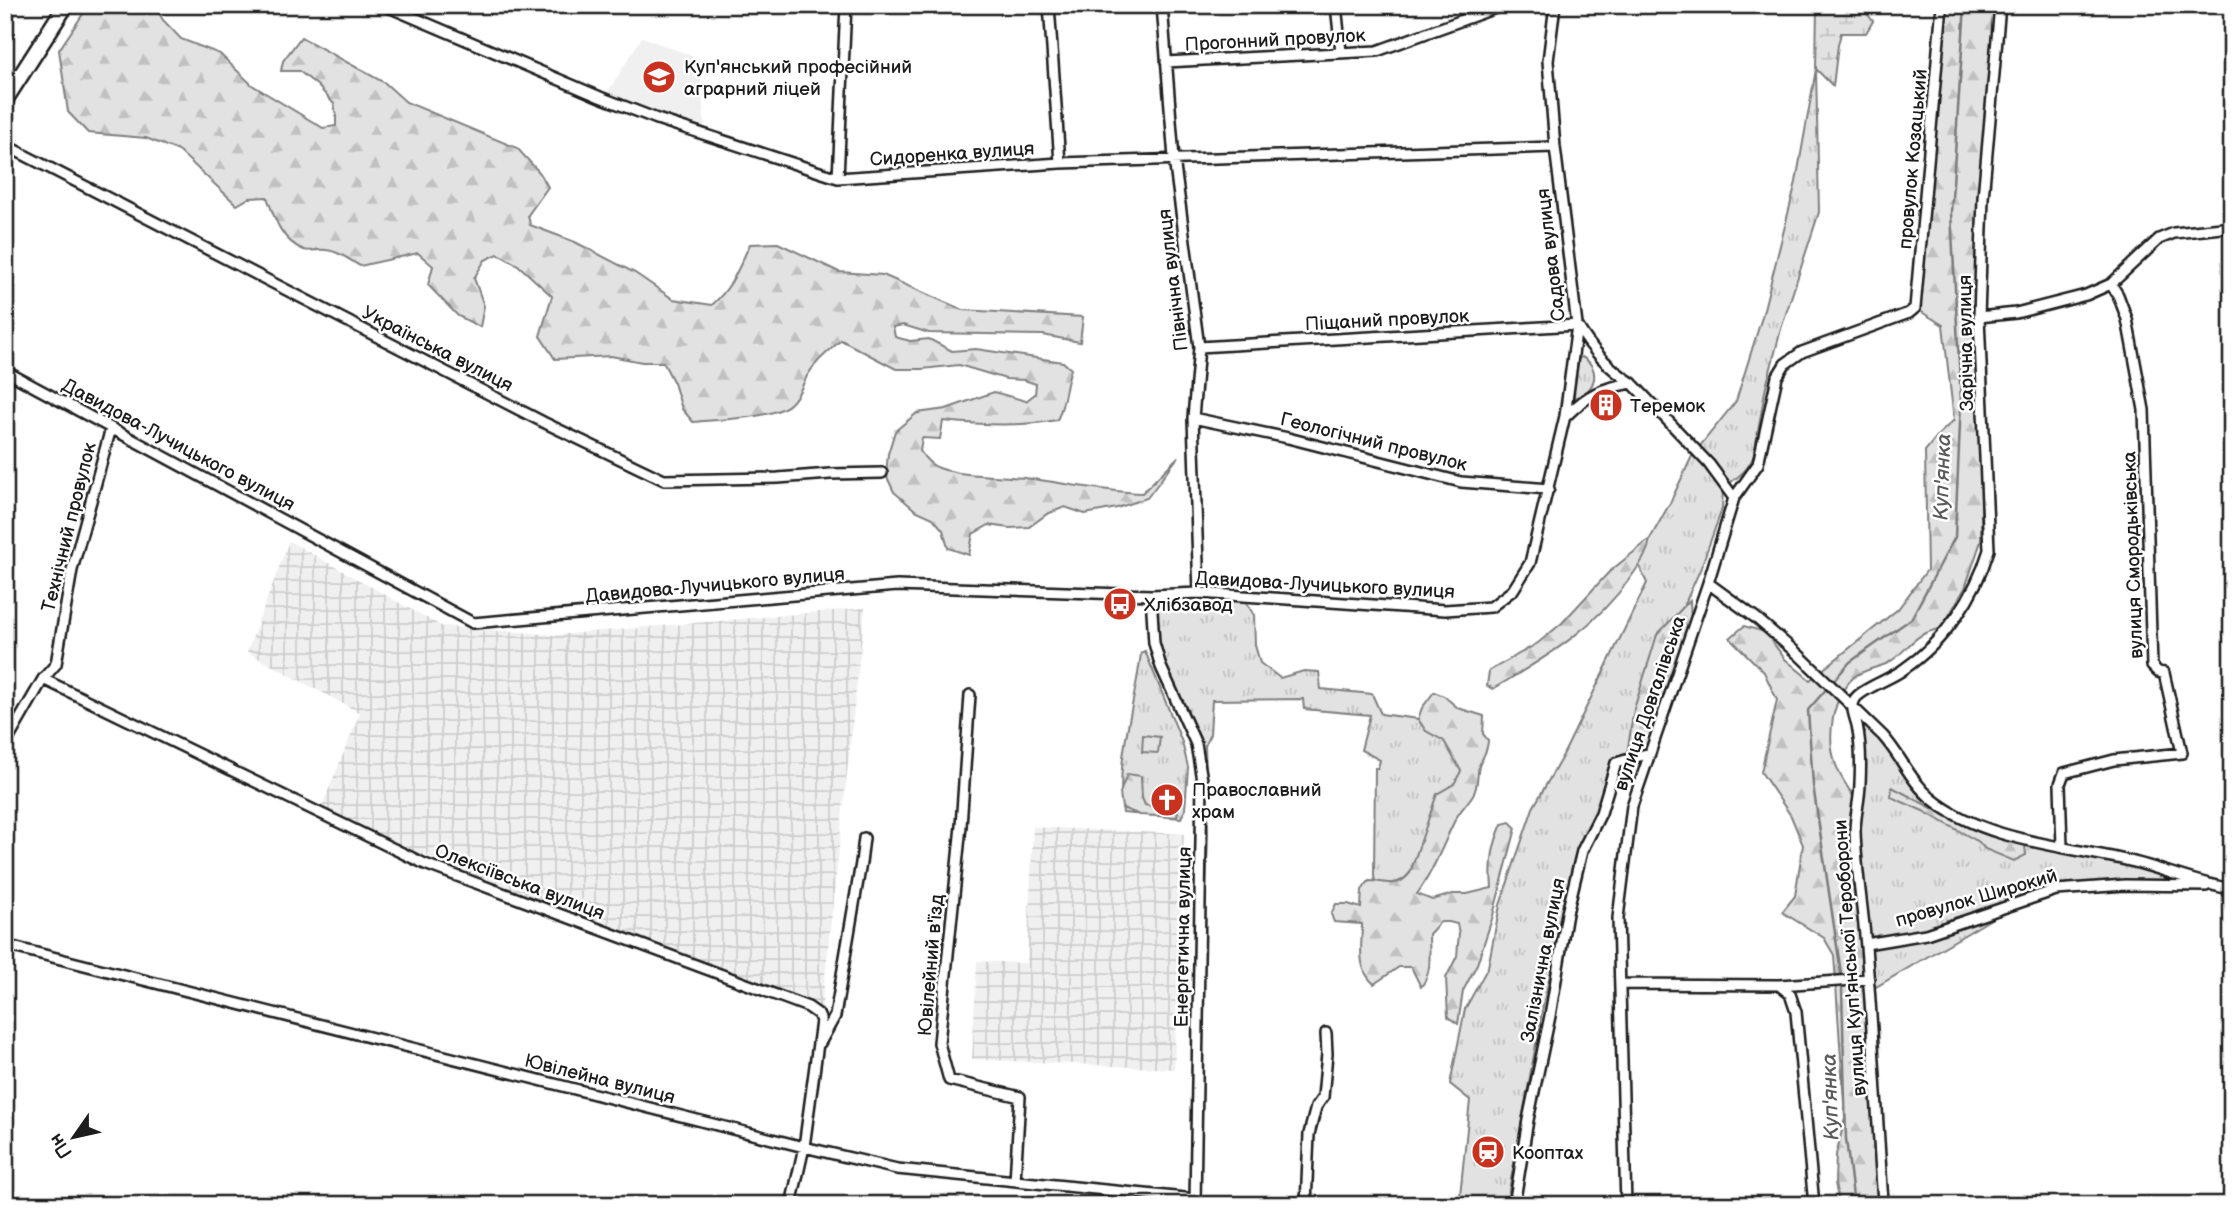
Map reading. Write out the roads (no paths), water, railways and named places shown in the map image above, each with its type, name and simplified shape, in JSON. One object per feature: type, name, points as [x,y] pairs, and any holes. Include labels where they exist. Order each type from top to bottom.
[{"type":"main road","points":[[5,100],[66,5]]},
{"type":"street","name":"Сидоренка вулиця","points":[[383,5],[657,119],[838,178],[1060,163],[1555,147]]},
{"type":"street","points":[[838,178],[846,5]]},
{"type":"street","points":[[1049,5],[1060,163]]},
{"type":"street","name":"Північна вулиця","points":[[1162,5],[1174,159],[1199,347],[1193,418],[1199,593]]},
{"type":"street","points":[[1336,5],[1341,52]]},
{"type":"street","name":"Прогонний провулок","points":[[1166,62],[1377,51],[1504,5]]},
{"type":"street","name":"Садова вулиця","points":[[1491,607],[1513,590],[1530,563],[1565,416],[1577,326],[1555,147],[1548,61],[1555,5]]},
{"type":"street","name":"провулок Козацький","points":[[1909,313],[1915,308],[1918,291],[1942,5]]},
{"type":"street","name":"Зарічна вулиця","points":[[1853,706],[1856,697],[1889,679],[1918,658],[1940,635],[1968,600],[1981,575],[1989,550],[1979,317],[1983,198],[2000,5]]},
{"type":"street","name":"Українська вулиця","points":[[5,145],[543,422],[664,480],[881,473]]},
{"type":"street","points":[[1979,317],[2016,313],[2086,295],[2111,284],[2159,239],[2174,233],[2232,227]]},
{"type":"street","name":"вулиця Смородьківська","points":[[2062,846],[2060,784],[2064,773],[2114,760],[2182,753],[2164,673],[2158,672],[2152,666],[2144,410],[2127,318],[2111,284]]},
{"type":"street","name":"вулиця Довгалівська","points":[[1626,1205],[1618,918],[1632,806],[1734,498],[1758,464],[1777,377],[1786,364],[1802,352],[1909,313]]},
{"type":"street","points":[[1577,326],[1602,361],[1632,383],[1709,464],[1734,498]]},
{"type":"street","name":"Піщаний провулок","points":[[1199,347],[1577,326]]},
{"type":"street","name":"Давидова-Лучицького вулиця","points":[[5,371],[473,623],[897,586],[1151,595],[1199,593],[1445,610],[1491,607]]},
{"type":"street","points":[[1565,416],[1606,387],[1632,383]]},
{"type":"street","name":"Геологічний провулок","points":[[1193,418],[1288,438],[1461,482],[1549,489]]},
{"type":"street","name":"Технічний провулок","points":[[5,745],[43,679],[56,664],[72,570],[111,428]]},
{"type":"street","points":[[1708,583],[1756,618],[1835,689],[1892,746],[1911,777],[1933,800],[1956,814],[2011,836],[2132,862],[2232,888]]},
{"type":"street","name":"Енергетична вулиця","points":[[1151,595],[1154,643],[1161,667],[1196,744],[1202,780],[1195,1202]]},
{"type":"street","name":"Олексіївська вулиця","points":[[43,679],[425,864],[808,1007],[818,1014],[821,1021],[804,1147],[791,1205]]},
{"type":"street","name":"Ювілейний в'їзд","points":[[971,695],[939,1043],[949,1080],[1020,1097],[1015,1181]]},
{"type":"street","name":"вулиця Куп'янської Тероборони","points":[[1853,706],[1860,750],[1860,787],[1855,829],[1858,887],[1866,944],[1882,1202],[1888,1205]]},
{"type":"street","name":"Залізнична вулиця","points":[[1514,1205],[1567,913],[1583,851],[1601,813],[1616,763],[1650,753]]},
{"type":"street","points":[[817,1048],[835,1016],[864,838]]},
{"type":"street","name":"провулок Широкий","points":[[1866,944],[1926,934],[2056,890],[2125,885],[2221,886]]},
{"type":"street","name":"Ювілейна вулиця","points":[[5,945],[897,1169],[1195,1202]]},
{"type":"street","points":[[1621,984],[1779,985],[1868,979]]},
{"type":"street","points":[[1779,985],[1790,995],[1796,1012],[1814,1205]]},
{"type":"street","points":[[1306,1205],[1309,1134],[1322,1097],[1327,1054],[1326,1033]]},
{"type":"street","points":[[2229,1205],[2232,1184]]},
{"type":"waterway","name":"Куп'янка","points":[[1841,973],[1813,785],[1808,710],[1850,662],[1911,619],[1955,537],[1961,401],[1951,213],[1965,5]]},
{"type":"waterway","name":"Куп'янка","points":[[1842,989],[1846,1139],[1854,1205]]},
{"type":"place","name":"Куп'янський професійний аграрний ліцей","points":[[659,77]]},
{"type":"place","name":"Теремок","points":[[1606,405]]},
{"type":"place","name":"Хлібзавод","points":[[1120,604]]},
{"type":"place","name":"Православний храм","points":[[1167,800]]},
{"type":"place","name":"Кооптах","points":[[1488,1152]]}]
